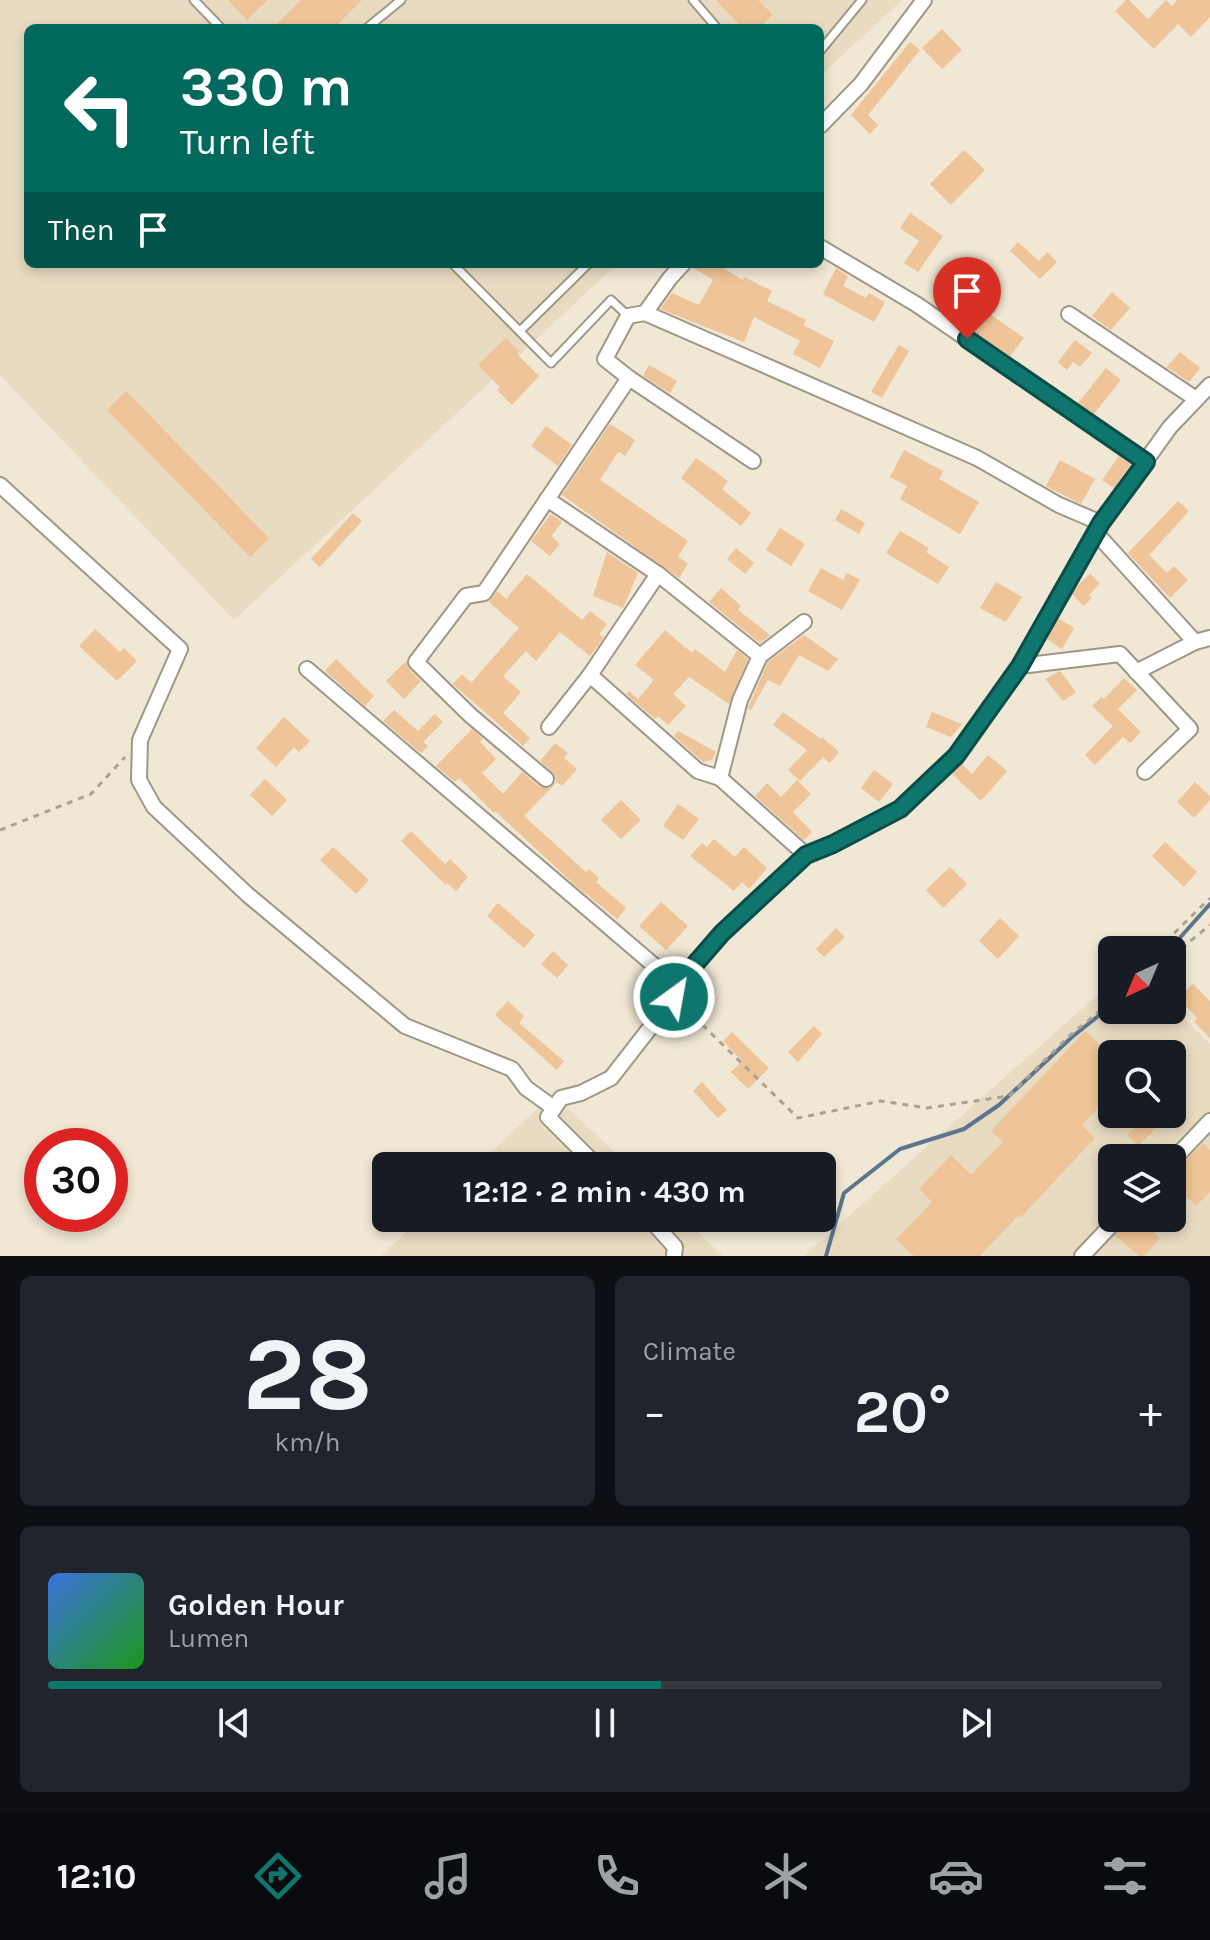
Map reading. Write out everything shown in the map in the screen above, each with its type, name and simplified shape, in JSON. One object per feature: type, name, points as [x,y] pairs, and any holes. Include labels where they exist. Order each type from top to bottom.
[{"type":"street","points":[[824,122],[861,84],[924,0]]},
{"type":"street","points":[[824,249],[916,304],[1146,462]]},
{"type":"street","points":[[645,313],[679,268]]},
{"type":"street","points":[[753,461],[605,359],[628,316],[645,313],[977,458],[1098,528],[1202,640],[1136,672]]},
{"type":"street","points":[[1069,314],[1196,399]]},
{"type":"street","points":[[546,779],[470,715],[416,662],[466,596],[484,593],[629,378]]},
{"type":"street","points":[[583,1152],[548,1117],[561,1098],[581,1093],[611,1078],[722,933],[806,855],[900,809],[956,756],[1020,666],[1098,528],[1170,427],[1210,385]]},
{"type":"street","points":[[0,485],[180,649],[140,740],[139,780],[154,807],[248,895],[405,1026],[512,1069],[526,1088],[554,1108]]},
{"type":"street","points":[[547,499],[658,574],[760,656]]},
{"type":"street","points":[[549,727],[590,675],[658,574]]},
{"type":"street","points":[[720,778],[740,700],[760,656],[804,622]]},
{"type":"street","points":[[1020,666],[1120,654],[1190,729],[1145,772]]},
{"type":"street","points":[[307,669],[676,991]]},
{"type":"street","points":[[590,675],[698,771],[720,778],[806,855]]},
{"type":"street","points":[[1186,1146],[1210,1121]]},
{"type":"street","points":[[662,1232],[675,1247],[674,1256]]},
{"type":"street","points":[[1082,1256],[1105,1232]]},
{"type":"lane","points":[[194,0],[217,24]]},
{"type":"lane","points":[[372,24],[401,0]]},
{"type":"lane","points":[[693,0],[714,24]]},
{"type":"lane","points":[[824,46],[862,0]]},
{"type":"lane","points":[[457,268],[551,363],[611,300],[628,316]]},
{"type":"lane","points":[[520,331],[584,268]]},
{"type":"path","points":[[0,830],[91,794],[140,740]]},
{"type":"path","points":[[1208,899],[1210,907]]},
{"type":"path","points":[[1171,936],[1208,899]]},
{"type":"path","points":[[1186,945],[1210,925]]},
{"type":"path","points":[[676,991],[798,1118],[881,1101],[927,1108],[1009,1096],[1068,1037],[1098,1012]]},
{"type":"shaded area","points":[[0,0],[902,0],[824,72],[824,24],[24,24],[24,268],[613,268],[234,620],[0,375]]},
{"type":"shaded area","points":[[1098,994],[1098,1024],[1186,1024],[1186,1020],[1210,1044],[1210,1256],[804,1256],[831,1232],[836,1232],[836,1228]]},
{"type":"shaded area","points":[[553,1094],[614,1152],[491,1152]]},
{"type":"shaded area","points":[[406,1232],[698,1232],[723,1256],[381,1256]]},
{"type":"building","points":[[228,0],[268,0],[247,20]]},
{"type":"building","points":[[301,0],[362,0],[338,24],[277,24]]},
{"type":"building","points":[[716,0],[758,0],[773,15],[763,24],[739,24]]},
{"type":"building","points":[[1126,0],[1148,19],[1166,0],[1172,6],[1177,0],[1210,0],[1210,17],[1191,37],[1178,24],[1154,49],[1115,11]]},
{"type":"building","points":[[942,29],[962,50],[942,69],[922,48]]},
{"type":"building","points":[[910,42],[920,50],[868,115],[878,125],[870,134],[851,115]]},
{"type":"building","points":[[964,150],[985,170],[951,205],[930,184]]},
{"type":"building","points":[[910,213],[943,236],[918,272],[904,263],[919,241],[900,228]]},
{"type":"building","points":[[1018,242],[1039,261],[1047,252],[1057,262],[1040,279],[1010,251]]},
{"type":"building","points":[[694,268],[724,268],[743,280],[744,277],[772,291],[767,301],[806,320],[803,325],[834,341],[820,368],[793,354],[800,341],[754,317],[744,342],[660,309],[672,293],[699,305],[713,280]]},
{"type":"building","points":[[836,268],[848,276],[843,286],[866,298],[869,293],[885,302],[874,322],[823,294]]},
{"type":"building","points":[[1112,292],[1130,308],[1111,330],[1092,316]]},
{"type":"building","points":[[960,305],[979,317],[984,310],[1024,338],[1010,356],[952,317]]},
{"type":"building","points":[[506,338],[539,376],[512,405],[497,390],[500,387],[478,365]]},
{"type":"building","points":[[1075,340],[1092,353],[1080,367],[1073,362],[1067,370],[1058,362]]},
{"type":"building","points":[[899,345],[909,351],[882,398],[871,392]]},
{"type":"building","points":[[1180,352],[1200,368],[1189,382],[1167,367]]},
{"type":"building","points":[[649,365],[677,381],[670,393],[643,376]]},
{"type":"building","points":[[1106,368],[1121,380],[1094,414],[1078,403]]},
{"type":"building","points":[[126,391],[269,538],[250,557],[107,410]]},
{"type":"building","points":[[610,424],[635,440],[625,456],[618,452],[600,480],[688,541],[678,556],[688,564],[679,578],[562,495]]},
{"type":"building","points":[[546,426],[572,445],[558,466],[531,446]]},
{"type":"building","points":[[904,450],[943,471],[939,479],[979,502],[960,534],[900,499],[907,486],[890,477]]},
{"type":"building","points":[[1119,456],[1131,464],[1114,488],[1102,480]]},
{"type":"building","points":[[696,458],[728,481],[722,489],[751,513],[741,526],[681,478]]},
{"type":"building","points":[[1060,460],[1095,479],[1081,504],[1046,486]]},
{"type":"building","points":[[1178,501],[1189,511],[1149,555],[1167,573],[1174,566],[1188,580],[1170,598],[1128,553]]},
{"type":"building","points":[[841,509],[865,523],[859,534],[835,520]]},
{"type":"building","points":[[353,513],[362,521],[320,567],[311,559]]},
{"type":"building","points":[[551,514],[562,522],[551,536],[560,544],[550,556],[531,541]]},
{"type":"building","points":[[780,528],[805,544],[791,566],[766,550]]},
{"type":"building","points":[[900,531],[929,548],[926,552],[949,567],[938,584],[886,553]]},
{"type":"building","points":[[736,548],[754,563],[745,574],[727,559]]},
{"type":"building","points":[[607,552],[638,573],[623,608],[593,596]]},
{"type":"building","points":[[821,568],[843,580],[847,573],[860,580],[842,610],[808,591]]},
{"type":"building","points":[[527,574],[582,620],[590,611],[607,624],[599,634],[604,637],[590,656],[560,632],[536,661],[526,651],[503,676],[521,692],[503,713],[530,738],[523,746],[453,684],[462,674],[471,683],[519,628],[489,602],[497,591],[506,599]]},
{"type":"building","points":[[1090,574],[1100,583],[1089,595],[1092,598],[1083,606],[1072,594]]},
{"type":"building","points":[[996,582],[1022,597],[1006,622],[980,608]]},
{"type":"building","points":[[721,588],[741,606],[738,610],[770,635],[760,643],[709,602]]},
{"type":"building","points":[[1058,618],[1074,628],[1062,649],[1047,639]]},
{"type":"building","points":[[95,629],[120,652],[124,648],[137,661],[117,681],[79,646]]},
{"type":"building","points":[[665,630],[692,653],[695,649],[725,672],[737,650],[748,659],[729,704],[689,677],[673,694],[686,706],[668,725],[658,716],[655,719],[626,694],[629,691],[638,699],[654,680],[635,665]]},
{"type":"building","points":[[804,635],[838,659],[828,671],[799,655],[780,686],[768,680],[751,710],[748,708],[768,662]]},
{"type":"building","points":[[336,659],[374,696],[365,706],[325,671]]},
{"type":"building","points":[[406,661],[421,681],[404,699],[386,681]]},
{"type":"building","points":[[1060,671],[1076,692],[1063,701],[1045,679]]},
{"type":"building","points":[[1124,678],[1137,690],[1118,709],[1141,732],[1130,743],[1123,737],[1095,765],[1085,755],[1113,726],[1092,706],[1101,697],[1104,699]]},
{"type":"building","points":[[394,710],[418,731],[435,714],[443,722],[423,742],[428,746],[421,753],[383,721]]},
{"type":"building","points":[[783,712],[839,752],[830,763],[823,757],[800,781],[788,770],[807,750],[773,725]]},
{"type":"building","points":[[932,712],[962,724],[951,737],[926,727]]},
{"type":"building","points":[[284,717],[310,741],[299,752],[294,747],[276,767],[256,748]]},
{"type":"building","points":[[472,729],[496,759],[482,773],[503,794],[522,772],[540,787],[550,788],[556,782],[555,775],[540,761],[555,743],[568,753],[564,758],[577,769],[562,786],[557,782],[524,816],[586,872],[589,869],[599,878],[596,882],[626,908],[617,919],[494,813],[459,778],[455,782],[436,766]]},
{"type":"building","points":[[678,731],[716,752],[712,760],[703,762],[674,736]]},
{"type":"building","points":[[988,755],[1007,771],[981,801],[952,774],[962,764],[972,774]]},
{"type":"building","points":[[874,770],[893,784],[879,802],[861,788]]},
{"type":"building","points":[[265,779],[287,800],[272,816],[250,795]]},
{"type":"building","points":[[797,780],[811,794],[793,812],[812,832],[804,840],[755,796],[767,783],[781,797]]},
{"type":"building","points":[[1195,782],[1210,796],[1210,800],[1194,818],[1177,802]]},
{"type":"building","points":[[621,800],[641,820],[621,839],[601,820]]},
{"type":"building","points":[[678,804],[699,819],[683,840],[663,826]]},
{"type":"building","points":[[411,831],[445,864],[450,859],[468,877],[456,891],[401,841]]},
{"type":"building","points":[[714,839],[735,857],[744,847],[767,868],[749,889],[742,882],[734,891],[690,856],[702,843],[707,847]]},
{"type":"building","points":[[1165,842],[1197,872],[1184,887],[1152,856]]},
{"type":"building","points":[[333,847],[369,880],[356,894],[320,860]]},
{"type":"building","points":[[950,867],[967,884],[943,908],[926,890]]},
{"type":"building","points":[[661,902],[688,926],[666,950],[639,926]]},
{"type":"building","points":[[498,903],[535,935],[524,948],[487,916]]},
{"type":"building","points":[[1000,918],[1019,936],[998,959],[979,941]]},
{"type":"building","points":[[836,928],[845,937],[824,957],[816,949]]},
{"type":"building","points":[[553,951],[568,965],[557,978],[541,964]]},
{"type":"building","points":[[1193,984],[1210,1001],[1210,1038],[1194,1022],[1197,1018],[1186,1006],[1186,991]]},
{"type":"building","points":[[508,1001],[524,1016],[519,1023],[564,1061],[557,1070],[495,1015]]},
{"type":"building","points":[[814,1026],[822,1034],[798,1062],[788,1052]]},
{"type":"building","points":[[1085,1031],[1098,1043],[1098,1108],[1082,1125],[1095,1138],[980,1256],[914,1256],[896,1239],[932,1202],[919,1189],[951,1155],[971,1175],[1003,1142],[991,1131]]},
{"type":"building","points":[[732,1032],[769,1068],[748,1089],[731,1072],[742,1061],[723,1041]]},
{"type":"building","points":[[702,1082],[727,1110],[718,1118],[693,1091]]},
{"type":"building","points":[[1134,1128],[1156,1128],[1140,1144],[1127,1135]]},
{"type":"building","points":[[1203,1143],[1210,1150],[1210,1192],[1196,1206],[1186,1196],[1186,1161]]},
{"type":"building","points":[[1117,1232],[1153,1232],[1160,1238],[1144,1256],[1139,1256],[1115,1235]]},
{"type":"waterway","points":[[1181,936],[1210,904]]},
{"type":"waterway","points":[[826,1256],[844,1193],[900,1149],[964,1129],[999,1105],[1098,1016]]},
{"type":"route","points":[[674,997],[677,985],[722,933],[806,855],[900,809],[956,756],[1020,666],[1101,523],[1146,462],[967,339]]}]
